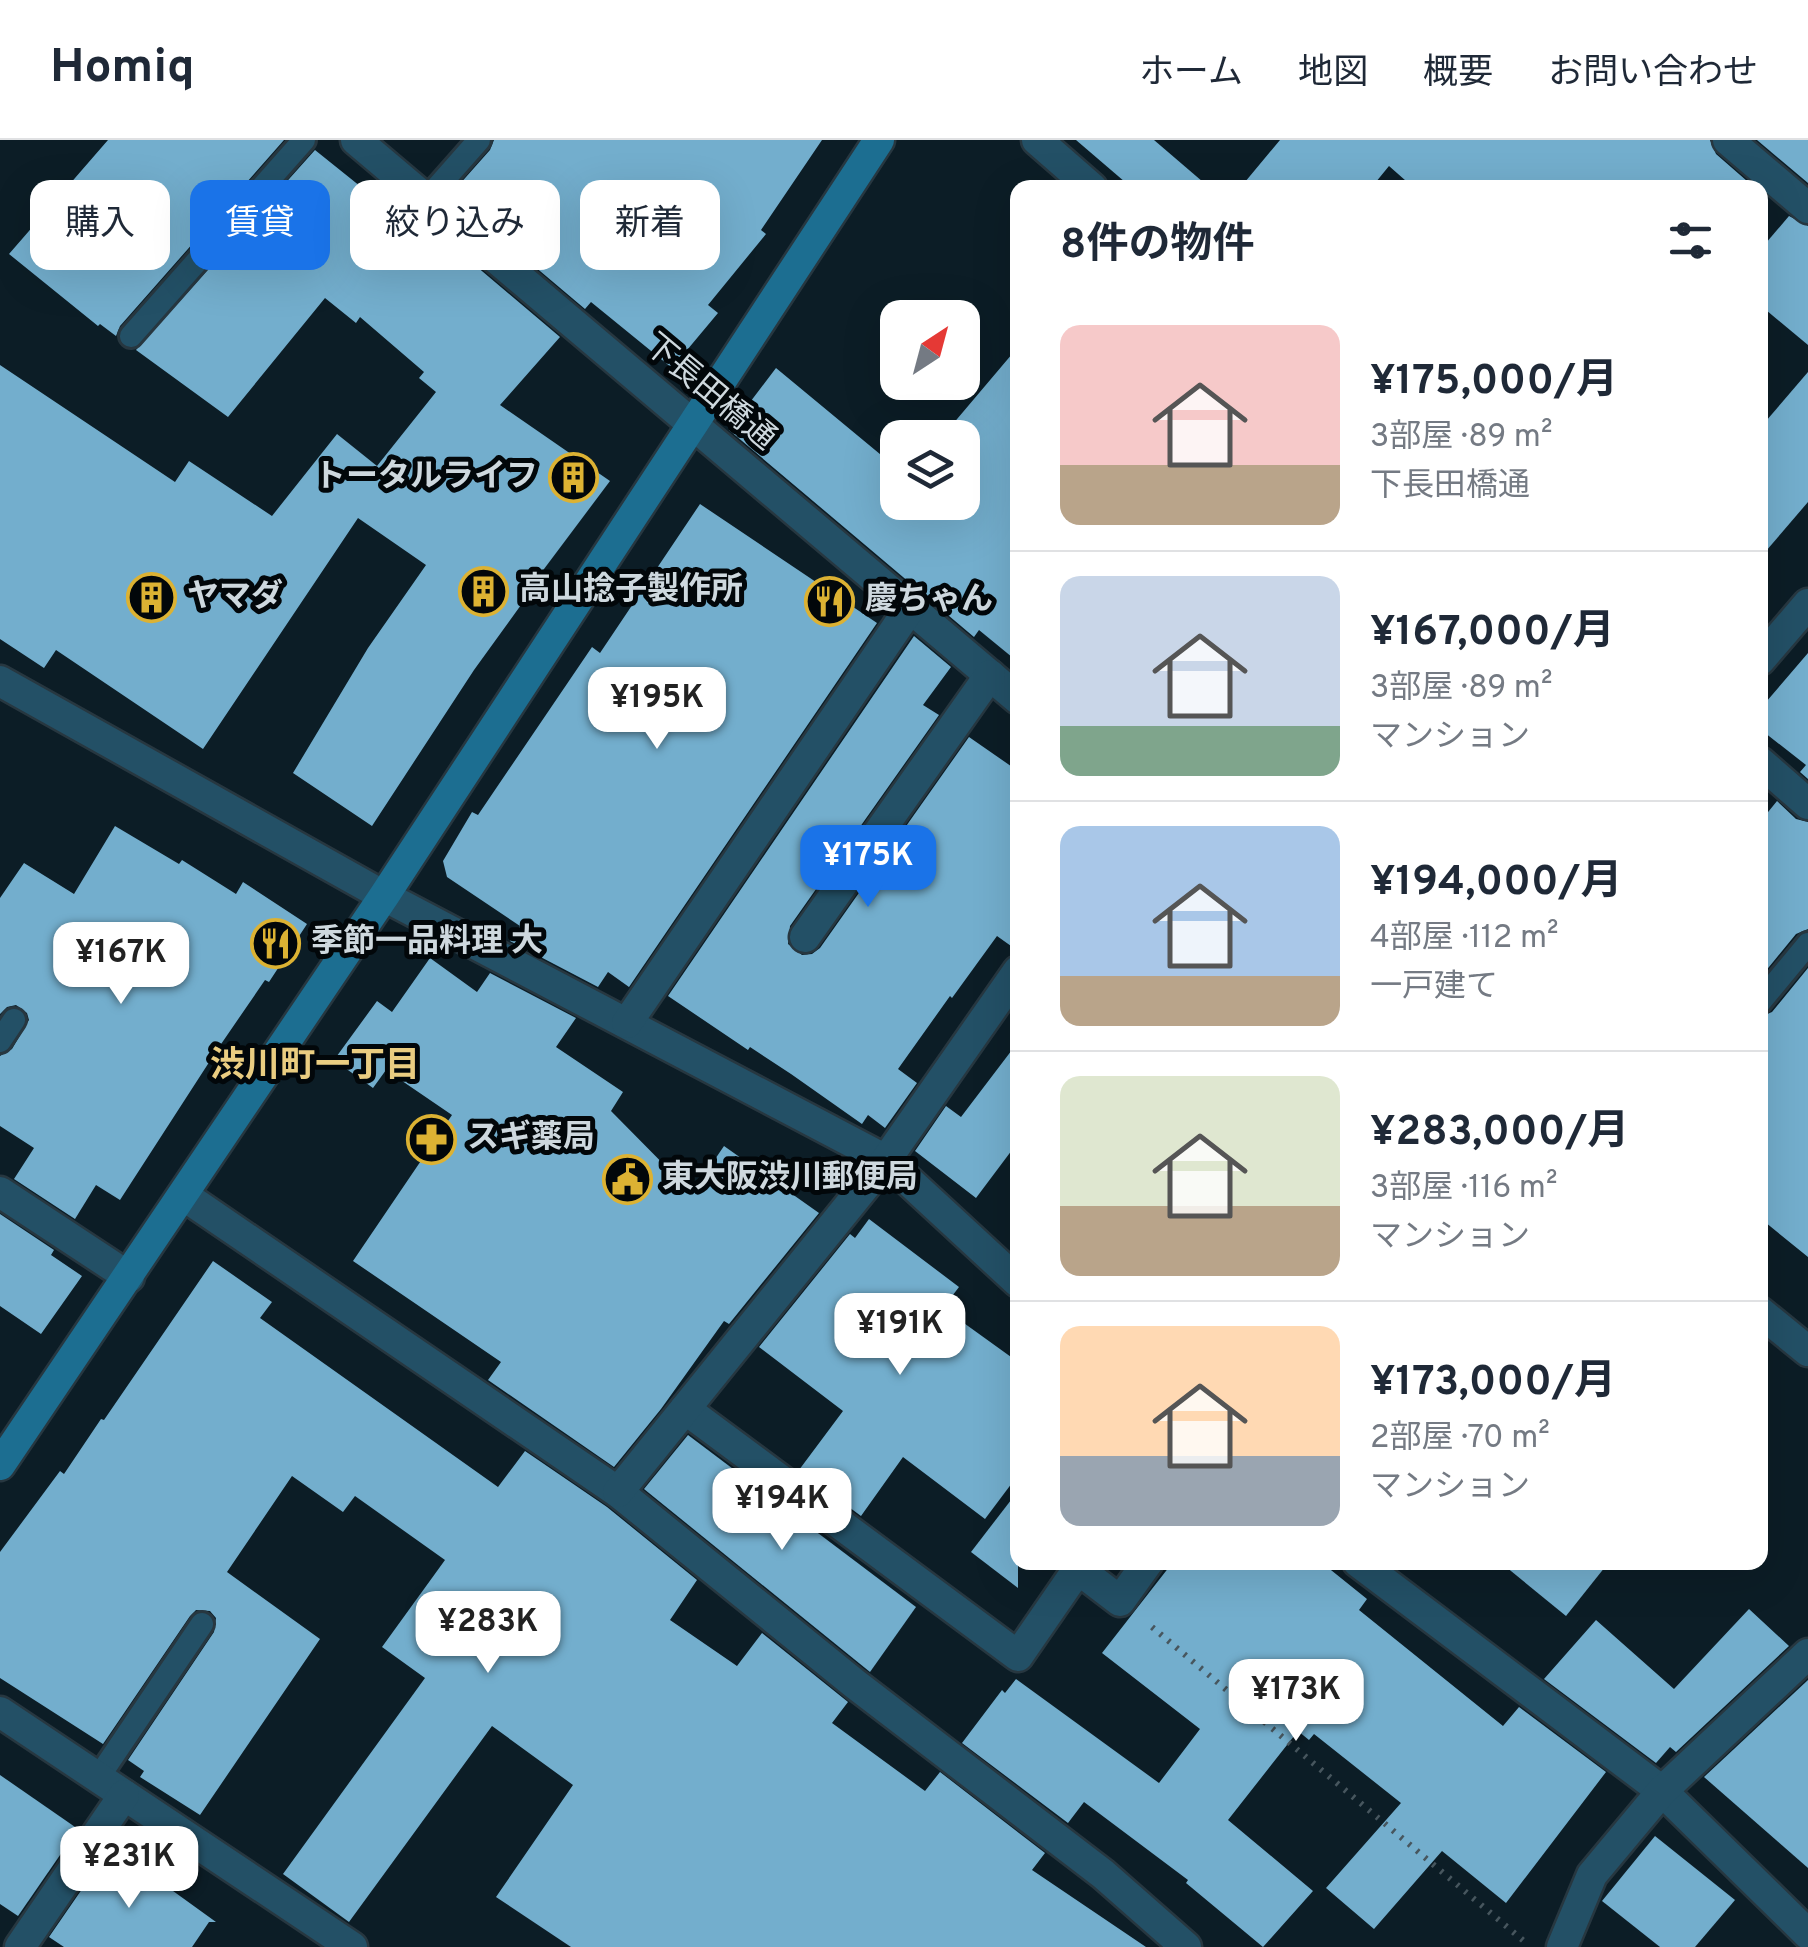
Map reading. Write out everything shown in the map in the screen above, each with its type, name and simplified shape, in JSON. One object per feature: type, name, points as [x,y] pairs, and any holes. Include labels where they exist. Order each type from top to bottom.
[{"type":"street","name":"下長田橋通","points":[[356,140],[403,180]]},
{"type":"street","points":[[0,1465],[384,896],[879,140]]},
{"type":"street","points":[[1037,140],[1083,180]]},
{"type":"street","points":[[1728,140],[1808,208]]},
{"type":"street","name":"下長田橋通","points":[[509,270],[1010,692]]},
{"type":"street","points":[[1768,651],[1808,604]]},
{"type":"street","points":[[627,1024],[910,608]]},
{"type":"street","points":[[804,937],[990,675]]},
{"type":"street","points":[[0,681],[384,896],[886,1160],[1010,1275]]},
{"type":"street","points":[[1768,769],[1808,804]]},
{"type":"street","points":[[618,1492],[886,1160],[1010,982]]},
{"type":"street","points":[[0,1192],[128,1277]]},
{"type":"street","points":[[183,1195],[618,1492],[856,1684],[1104,1874],[1186,1947]]},
{"type":"street","points":[[1768,1318],[1807,1348]]},
{"type":"street","points":[[685,1409],[1018,1656],[1077,1570]]},
{"type":"street","points":[[1079,1570],[1120,1601],[1142,1570]]},
{"type":"street","points":[[1369,1570],[1662,1791],[1808,1934]]},
{"type":"street","points":[[1562,1947],[1592,1876],[1662,1791],[1808,1654]]},
{"type":"street","points":[[0,1712],[352,1947]]},
{"type":"street","points":[[20,1947],[124,1795]]},
{"type":"lane","points":[[131,336],[304,140]]},
{"type":"lane","points":[[444,180],[479,140]]},
{"type":"lane","points":[[1768,992],[1808,944]]},
{"type":"lane","points":[[0,1041],[14,1020]]},
{"type":"lane","points":[[98,1778],[202,1624]]},
{"type":"path","points":[[1120,1601],[1531,1947]]},
{"type":"building","points":[[108,140],[284,140],[249,180],[190,180],[190,247],[170,269],[170,180],[73,180]]},
{"type":"building","points":[[494,140],[822,140],[761,230],[766,234],[708,305],[718,313],[672,368],[591,302],[585,309],[539,270],[560,270],[560,180],[463,180]]},
{"type":"building","points":[[1076,140],[1154,140],[1201,180],[1123,180]]},
{"type":"building","points":[[1280,140],[1710,140],[1716,154],[1746,180],[1405,180],[1389,166],[1378,180],[1247,180]]},
{"type":"building","points":[[1757,140],[1808,140],[1808,183]]},
{"type":"building","points":[[315,150],[352,180],[350,270],[481,270],[560,337],[500,405],[610,481],[523,597],[526,598],[372,826],[293,773],[368,648],[426,565],[358,518],[203,749],[56,650],[44,668],[0,639],[0,365],[175,482],[189,461],[272,516],[337,434],[377,466],[436,392],[419,378],[424,372],[360,317],[356,323],[325,298],[228,417],[136,350],[208,270],[330,270],[330,180],[288,180]]},
{"type":"building","points":[[1789,216],[1808,226],[1808,345],[1768,312],[1768,241]]},
{"type":"building","points":[[30,230],[30,270],[169,270],[120,326],[116,336],[98,326],[9,254]]},
{"type":"building","points":[[1010,356],[1010,655],[979,630],[974,637],[729,430],[776,368],[880,454],[880,520],[980,520],[980,420],[956,420],[973,400],[980,400],[980,392]]},
{"type":"building","points":[[1808,372],[1808,502],[1768,549],[1768,419]]},
{"type":"building","points":[[700,504],[877,623],[629,987],[608,972],[598,987],[510,941],[520,926],[447,877],[443,861],[472,812],[478,815],[592,647],[600,653]]},
{"type":"building","points":[[914,636],[951,667],[923,705],[939,715],[790,926],[788,944],[802,955],[820,948],[969,737],[1010,765],[1010,945],[997,936],[898,1069],[917,1083],[885,1128],[868,1115],[862,1124],[668,996]]},
{"type":"building","points":[[1808,653],[1808,779],[1800,772],[1806,765],[1768,735],[1768,700]]},
{"type":"building","points":[[1777,801],[1796,819],[1808,822],[1808,929],[1796,934],[1768,968],[1768,812]]},
{"type":"building","points":[[115,826],[179,864],[182,860],[236,894],[243,882],[307,924],[217,1050],[120,1200],[96,1185],[75,1219],[14,1179],[34,1148],[0,1126],[0,1056],[12,1049],[29,1020],[27,1013],[16,1005],[0,1014],[0,898],[24,863],[74,894]]},
{"type":"building","points":[[430,958],[477,992],[490,973],[576,1018],[556,1047],[623,1092],[611,1111],[692,1193],[724,1146],[819,1213],[729,1324],[724,1321],[614,1467],[488,1380],[501,1362],[353,1261],[452,1115],[386,1070],[373,1088],[334,1060],[377,1001],[392,1012]]},
{"type":"building","points":[[1808,968],[1808,1257],[1768,1224],[1768,1014]]},
{"type":"building","points":[[1010,1053],[1010,1153],[976,1198],[915,1151],[946,1106],[961,1117]]},
{"type":"building","points":[[0,1214],[54,1250],[51,1255],[82,1276],[41,1334],[0,1306]]},
{"type":"building","points":[[869,1219],[959,1287],[943,1308],[1010,1356],[1010,1486],[985,1519],[903,1457],[861,1516],[799,1470],[843,1411],[759,1347],[850,1234],[855,1238]]},
{"type":"building","points":[[213,1261],[272,1302],[260,1318],[498,1487],[525,1451],[607,1507],[697,1580],[670,1620],[737,1666],[762,1633],[848,1702],[832,1723],[925,1791],[940,1772],[1045,1853],[1032,1870],[1146,1947],[571,1947],[496,1897],[573,1785],[492,1726],[349,1922],[283,1874],[425,1678],[382,1647],[445,1560],[355,1496],[343,1512],[292,1476],[227,1572],[320,1639],[200,1815],[140,1777],[144,1771],[128,1760],[214,1632],[216,1618],[210,1611],[196,1610],[190,1616],[103,1744],[0,1678],[0,1552],[104,1420]]},
{"type":"building","points":[[688,1435],[916,1607],[870,1672],[644,1489]]},
{"type":"building","points":[[1010,1501],[1010,1570],[1018,1570],[1018,1588],[971,1552]]},
{"type":"building","points":[[1167,1570],[1331,1570],[1367,1599],[1359,1610],[1503,1726],[1519,1707],[1606,1772],[1506,1903],[1442,1851],[1374,1929],[1326,1888],[1401,1803],[1314,1734],[1309,1740],[1298,1731],[1228,1820],[1313,1891],[1263,1947],[1186,1883],[1188,1880],[1084,1802],[1068,1823],[962,1743],[1002,1690],[1005,1693],[1016,1679],[1159,1783],[1200,1729],[1102,1653]]},
{"type":"building","points":[[1510,1570],[1603,1570],[1566,1616]]},
{"type":"building","points":[[1749,1609],[1789,1646],[1676,1752],[1670,1747],[1656,1763],[1544,1679],[1596,1620],[1674,1689]]},
{"type":"building","points":[[1808,1680],[1808,1868],[1704,1777]]},
{"type":"building","points":[[0,1775],[78,1829],[18,1916],[0,1904]]},
{"type":"building","points":[[1655,1836],[1735,1900],[1695,1947],[1660,1947],[1602,1901]]},
{"type":"building","points":[[109,1850],[117,1855],[119,1852],[216,1922],[209,1922],[192,1947],[64,1947],[49,1937]]},
{"type":"place","name":"トータルライフ","points":[[573,478]]},
{"type":"place","name":"高山捻子製作所","points":[[484,591]]},
{"type":"place","name":"ヤマダ","points":[[152,598]]},
{"type":"place","name":"慶ちゃん","points":[[830,601]]},
{"type":"place","name":"季節一品料理 大","points":[[276,943]]},
{"type":"place","name":"スギ薬局","points":[[432,1139]]},
{"type":"place","name":"東大阪渋川郵便局","points":[[627,1179]]},
{"type":"district","name":"渋川町一丁目","points":[[315,1067]]}]
